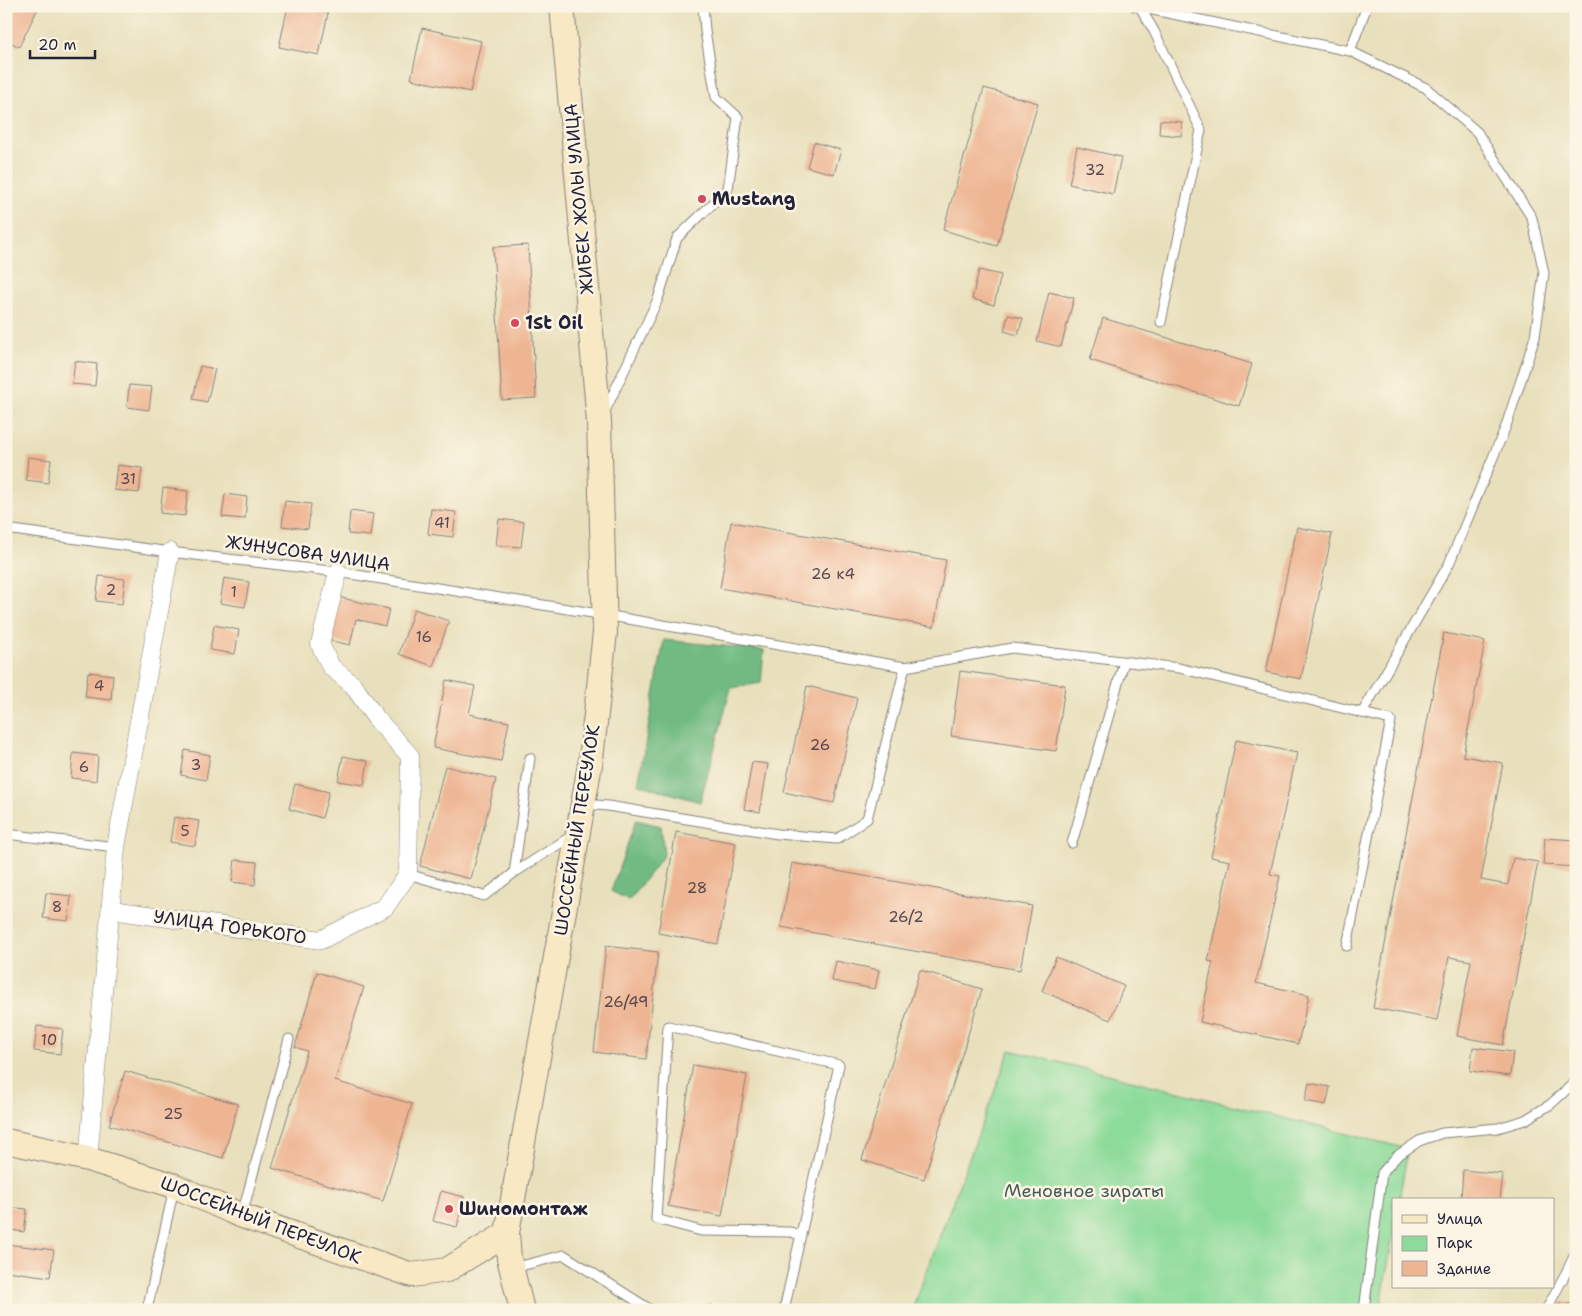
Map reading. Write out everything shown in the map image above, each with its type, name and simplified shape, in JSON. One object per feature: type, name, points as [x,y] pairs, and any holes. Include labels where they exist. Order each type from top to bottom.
[{"type":"main road","name":"ЖИБЕК ЖОЛЫ УЛИЦА","points":[[562,6],[599,422]]},
{"type":"main road","name":"ШОССЕЙНЫЙ ПЕРЕУЛОК","points":[[522,1310],[512,1268],[507,1233],[592,749],[605,632],[599,422]]},
{"type":"main road","name":"ШОССЕЙНЫЙ ПЕРЕУЛОК","points":[[6,1141],[88,1159],[175,1186],[242,1216],[412,1275],[447,1270],[507,1233]]},
{"type":"street","points":[[88,1159],[112,910],[116,847],[170,552]]},
{"type":"street","points":[[338,572],[320,644],[331,667],[354,685],[375,717],[410,756],[408,874]]},
{"type":"street","name":"УЛИЦА ГОРЬКОГО","points":[[112,910],[321,940],[385,906],[408,874]]},
{"type":"lane","points":[[599,422],[658,299],[677,238],[728,189],[738,117],[716,97],[704,31],[702,6]]},
{"type":"lane","points":[[1350,51],[1367,6]]},
{"type":"lane","points":[[1137,7],[1350,51],[1426,88],[1477,132],[1532,218],[1544,273],[1535,337],[1506,426],[1449,564],[1362,713]]},
{"type":"lane","points":[[1137,7],[1154,31],[1202,130],[1161,322]]},
{"type":"lane","name":"ЖУНУСОВА УЛИЦА","points":[[6,529],[170,552],[338,572],[605,615],[905,667],[1012,648],[1179,668],[1392,720],[1347,946]]},
{"type":"lane","points":[[1072,843],[1124,662]]},
{"type":"lane","points":[[583,804],[608,806],[778,834],[837,839],[867,819],[905,667]]},
{"type":"lane","points":[[514,873],[530,758]]},
{"type":"lane","points":[[408,874],[484,896],[514,873],[578,831]]},
{"type":"lane","points":[[6,834],[116,847]]},
{"type":"lane","points":[[784,1310],[801,1235],[839,1065],[668,1026],[656,1218],[701,1231],[790,1232],[801,1235]]},
{"type":"lane","points":[[242,1216],[289,1038]]},
{"type":"lane","points":[[1364,1310],[1382,1173],[1390,1162],[1419,1141],[1442,1133],[1498,1128],[1525,1120],[1550,1104],[1576,1081]]},
{"type":"lane","points":[[147,1310],[175,1186]]},
{"type":"lane","points":[[1546,1310],[1576,1252]]},
{"type":"lane","points":[[512,1268],[564,1255],[651,1310]]},
{"type":"green space","points":[[664,640],[764,650],[761,683],[731,688],[700,802],[638,784]]},
{"type":"green space","points":[[636,820],[661,826],[664,855],[629,900],[611,891]]},
{"type":"green space","name":"Меновное зираты","points":[[1010,1050],[1408,1149],[1399,1198],[1392,1198],[1392,1241],[1380,1310],[912,1310]]},
{"type":"building","points":[[6,6],[39,6],[19,47],[6,40]]},
{"type":"building","points":[[288,6],[328,13],[319,55],[279,47]]},
{"type":"building","points":[[422,28],[481,41],[470,92],[411,79]]},
{"type":"building","points":[[984,88],[1038,103],[997,246],[943,230]]},
{"type":"building","points":[[1160,120],[1182,122],[1181,136],[1159,134]]},
{"type":"building","points":[[814,142],[841,150],[834,174],[807,167]]},
{"type":"building","points":[[1077,147],[1121,157],[1113,194],[1069,184]]},
{"type":"building","name":"1St Oil","points":[[528,245],[536,398],[502,400],[493,247]]},
{"type":"building","points":[[979,270],[1001,275],[994,305],[972,299]]},
{"type":"building","points":[[1049,292],[1074,298],[1061,347],[1037,341]]},
{"type":"building","points":[[1008,315],[1023,318],[1018,335],[1004,331]]},
{"type":"building","points":[[1103,318],[1252,364],[1239,406],[1090,360]]},
{"type":"building","points":[[75,361],[97,364],[95,386],[72,384]]},
{"type":"building","points":[[200,366],[215,369],[207,402],[193,399]]},
{"type":"building","points":[[129,385],[152,387],[149,410],[127,407]]},
{"type":"building","points":[[28,457],[51,460],[48,483],[26,480]]},
{"type":"building","points":[[117,465],[142,468],[139,493],[114,490]]},
{"type":"building","points":[[163,488],[188,491],[185,516],[160,513]]},
{"type":"building","points":[[225,494],[247,497],[245,519],[222,517]]},
{"type":"building","points":[[285,501],[311,504],[308,529],[282,526]]},
{"type":"building","points":[[431,509],[456,512],[453,537],[428,534]]},
{"type":"building","points":[[350,511],[373,514],[370,536],[348,534]]},
{"type":"building","points":[[499,519],[524,522],[521,547],[496,545]]},
{"type":"building","points":[[731,522],[946,560],[934,627],[720,588]]},
{"type":"building","points":[[1297,527],[1332,534],[1301,679],[1266,672]]},
{"type":"building","points":[[99,576],[125,579],[122,604],[96,601]]},
{"type":"building","points":[[224,578],[249,582],[245,607],[220,603]]},
{"type":"building","points":[[338,597],[389,609],[385,626],[356,619],[350,645],[328,640]]},
{"type":"building","points":[[414,609],[449,621],[433,666],[399,654]]},
{"type":"building","points":[[214,625],[239,630],[235,654],[210,650]]},
{"type":"building","points":[[1444,633],[1485,641],[1463,756],[1503,763],[1481,880],[1508,885],[1513,858],[1538,862],[1503,1045],[1457,1036],[1471,961],[1449,957],[1437,1020],[1373,1008]]},
{"type":"building","points":[[960,671],[1065,685],[1056,751],[951,736]]},
{"type":"building","points":[[88,672],[113,675],[111,700],[85,697]]},
{"type":"building","points":[[446,680],[475,686],[469,714],[509,722],[501,761],[433,748]]},
{"type":"building","points":[[807,686],[857,698],[834,803],[784,792]]},
{"type":"building","points":[[1236,740],[1297,753],[1270,874],[1280,876],[1256,983],[1309,995],[1298,1044],[1200,1022],[1213,962],[1208,961],[1230,861],[1211,857]]},
{"type":"building","points":[[185,750],[210,755],[206,780],[181,775]]},
{"type":"building","points":[[73,753],[98,756],[96,781],[71,778]]},
{"type":"building","points":[[343,756],[368,761],[364,785],[338,781]]},
{"type":"building","points":[[752,762],[768,764],[760,812],[744,809]]},
{"type":"building","points":[[445,766],[496,779],[471,879],[420,866]]},
{"type":"building","points":[[295,784],[329,792],[322,818],[289,809]]},
{"type":"building","points":[[174,817],[199,821],[195,846],[170,842]]},
{"type":"building","points":[[676,832],[736,843],[718,944],[658,933]]},
{"type":"building","points":[[1545,838],[1576,840],[1576,867],[1543,865]]},
{"type":"building","points":[[235,860],[257,862],[255,885],[232,882]]},
{"type":"building","points":[[792,863],[1032,906],[1020,970],[781,927]]},
{"type":"building","points":[[46,893],[71,896],[68,921],[43,918]]},
{"type":"building","points":[[606,946],[658,952],[646,1059],[594,1052]]},
{"type":"building","points":[[1056,957],[1124,986],[1110,1020],[1042,991]]},
{"type":"building","points":[[836,961],[879,970],[875,989],[832,981]]},
{"type":"building","points":[[920,970],[982,989],[924,1179],[862,1160]]},
{"type":"building","points":[[317,972],[364,987],[335,1081],[412,1104],[383,1201],[272,1168],[307,1051],[295,1047]]},
{"type":"building","points":[[37,1026],[63,1029],[60,1054],[34,1051]]},
{"type":"building","points":[[1473,1047],[1513,1052],[1510,1076],[1470,1071]]},
{"type":"building","points":[[693,1065],[747,1075],[722,1216],[668,1206]]},
{"type":"building","points":[[125,1071],[238,1104],[223,1158],[109,1125]]},
{"type":"building","points":[[1309,1083],[1330,1087],[1326,1105],[1305,1101]]},
{"type":"building","points":[[1463,1170],[1503,1174],[1500,1198],[1461,1198]]},
{"type":"building","name":"Шиномонтаж","points":[[441,1191],[464,1197],[457,1227],[433,1221]]},
{"type":"building","points":[[6,1207],[27,1209],[24,1232],[6,1229]]},
{"type":"building","points":[[6,1244],[54,1250],[50,1277],[6,1271]]},
{"type":"building","points":[[1560,1302],[1576,1304],[1576,1310],[1559,1310]]},
{"type":"building","points":[[712,1305],[713,1310],[695,1310],[695,1309]]},
{"type":"place","name":"Mustang","points":[[702,199]]},
{"type":"place","name":"1St Oil","points":[[515,323]]},
{"type":"place","name":"Шиномонтаж","points":[[449,1209]]}]
